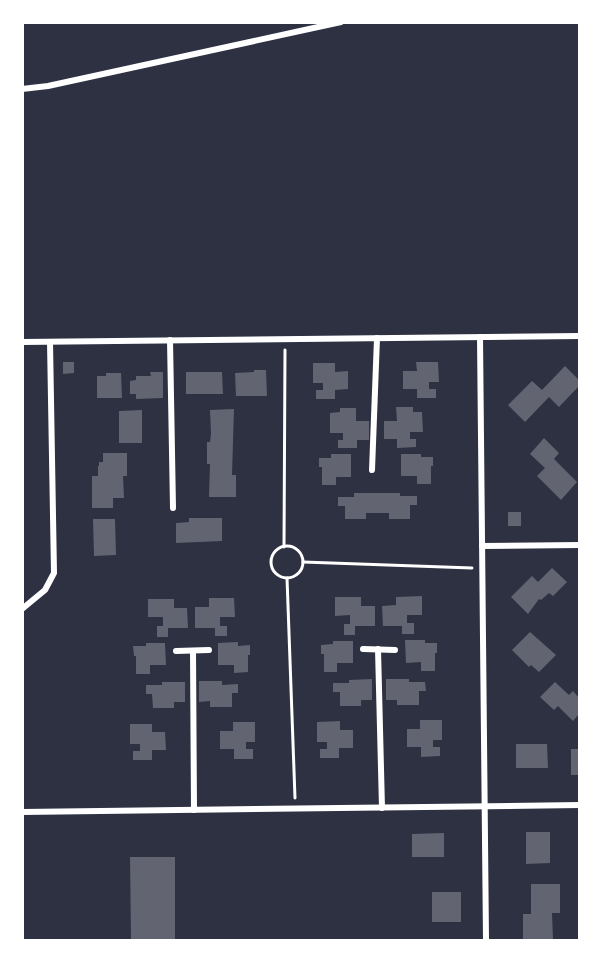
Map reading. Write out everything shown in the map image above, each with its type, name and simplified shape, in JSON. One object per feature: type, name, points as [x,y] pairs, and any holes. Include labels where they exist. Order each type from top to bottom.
[{"type":"street","points":[[22,89],[48,86],[341,22]]},
{"type":"street","points":[[22,342],[579,336]]},
{"type":"street","points":[[480,337],[486,940]]},
{"type":"street","points":[[372,471],[376,338]]},
{"type":"street","points":[[170,340],[173,508]]},
{"type":"street","points":[[22,609],[45,590],[54,573],[50,342]]},
{"type":"street","points":[[482,546],[579,545]]},
{"type":"street","points":[[363,649],[395,650]]},
{"type":"street","points":[[378,649],[382,808]]},
{"type":"street","points":[[176,651],[209,650]]},
{"type":"street","points":[[192,651],[194,810]]},
{"type":"street","points":[[22,812],[579,805]]},
{"type":"path","points":[[284,547],[285,339]]},
{"type":"path","points":[[284,547],[299,552],[303,562],[300,572],[282,578],[273,571],[271,561],[275,552],[284,547]]},
{"type":"path","points":[[303,562],[482,568]]},
{"type":"path","points":[[287,578],[295,808]]},
{"type":"building","points":[[63,362],[74,362],[74,373],[63,374]]},
{"type":"building","points":[[416,362],[438,362],[439,382],[429,382],[429,389],[436,389],[436,398],[417,398],[417,389],[403,389],[403,371],[417,371]]},
{"type":"building","points":[[313,363],[335,363],[335,372],[348,371],[348,389],[335,390],[335,399],[316,399],[316,390],[323,390],[323,383],[313,383]]},
{"type":"building","points":[[565,366],[579,380],[579,386],[559,407],[549,397],[525,422],[508,405],[532,381],[542,390]]},
{"type":"building","points":[[254,370],[266,370],[267,396],[236,396],[235,373],[254,372]]},
{"type":"building","points":[[150,372],[163,372],[163,398],[136,399],[136,394],[130,394],[130,381],[136,380],[136,376],[151,376]]},
{"type":"building","points":[[186,372],[222,372],[223,394],[186,394]]},
{"type":"building","points":[[106,373],[121,373],[122,398],[97,398],[97,376],[106,376]]},
{"type":"building","points":[[396,407],[413,407],[413,412],[422,412],[423,432],[410,432],[410,439],[416,439],[416,447],[397,448],[397,439],[384,439],[384,421],[397,421]]},
{"type":"building","points":[[340,408],[356,408],[356,421],[369,421],[369,440],[357,440],[357,448],[338,448],[338,440],[343,440],[343,433],[330,433],[330,413],[340,412]]},
{"type":"building","points":[[234,409],[232,475],[236,475],[236,497],[209,497],[210,464],[207,464],[207,442],[210,442],[211,434],[210,410]]},
{"type":"building","points":[[142,410],[142,443],[119,443],[119,411]]},
{"type":"building","points":[[544,438],[559,453],[554,459],[577,482],[561,500],[537,476],[545,468],[530,454]]},
{"type":"building","points":[[103,453],[127,453],[127,476],[123,476],[124,498],[113,498],[113,508],[92,508],[92,476],[98,476],[98,466],[99,462],[103,462]]},
{"type":"building","points":[[331,454],[351,454],[351,477],[336,477],[336,485],[322,485],[322,467],[319,467],[319,458],[331,458]]},
{"type":"building","points":[[401,454],[421,454],[421,457],[433,457],[431,484],[417,484],[417,476],[401,476]]},
{"type":"building","points":[[354,493],[400,493],[400,496],[417,496],[417,505],[410,505],[410,519],[389,519],[389,513],[366,513],[366,519],[345,519],[345,506],[338,506],[338,497],[354,497]]},
{"type":"building","points":[[508,512],[521,512],[521,526],[508,526]]},
{"type":"building","points":[[189,518],[222,518],[222,541],[176,543],[176,523],[189,522]]},
{"type":"building","points":[[93,519],[115,519],[116,555],[94,556]]},
{"type":"building","points":[[552,568],[567,582],[553,596],[549,593],[541,600],[539,599],[528,614],[511,597],[532,576],[538,582]]},
{"type":"building","points":[[422,596],[422,615],[407,615],[407,623],[414,623],[414,634],[402,634],[402,626],[383,626],[382,606],[396,605],[396,597]]},
{"type":"building","points":[[335,597],[361,597],[361,606],[375,606],[375,626],[355,626],[355,635],[344,635],[344,624],[350,624],[350,615],[335,616]]},
{"type":"building","points":[[209,598],[234,598],[235,617],[220,617],[220,626],[227,626],[227,636],[215,636],[215,628],[195,628],[195,607],[209,607]]},
{"type":"building","points":[[148,599],[174,599],[174,608],[187,608],[188,628],[168,628],[168,637],[157,637],[157,626],[163,626],[163,617],[148,617]]},
{"type":"building","points":[[530,632],[556,655],[539,672],[531,665],[529,667],[512,650]]},
{"type":"building","points":[[405,640],[425,640],[425,643],[437,643],[435,671],[421,671],[421,662],[406,663]]},
{"type":"building","points":[[333,641],[353,641],[353,663],[337,663],[337,672],[324,672],[324,654],[321,654],[321,645],[333,644]]},
{"type":"building","points":[[238,642],[238,646],[250,645],[248,672],[234,673],[234,665],[218,665],[218,643]]},
{"type":"building","points":[[146,643],[165,643],[166,665],[150,665],[150,674],[136,674],[136,656],[134,656],[133,646],[146,646]]},
{"type":"building","points":[[372,679],[372,700],[361,700],[361,706],[340,706],[340,692],[333,692],[333,683]]},
{"type":"building","points":[[386,679],[425,682],[426,691],[419,691],[419,705],[397,705],[397,700],[386,700]]},
{"type":"building","points":[[199,681],[222,681],[222,685],[238,684],[238,693],[232,693],[232,707],[210,707],[210,701],[199,702]]},
{"type":"building","points":[[162,682],[185,682],[185,702],[174,702],[174,708],[153,708],[152,694],[146,694],[146,685],[162,685]]},
{"type":"building","points":[[555,682],[569,695],[573,691],[579,698],[579,714],[573,721],[558,706],[554,710],[540,697]]},
{"type":"building","points":[[420,720],[442,720],[442,740],[433,740],[433,747],[440,747],[440,756],[421,757],[421,747],[407,747],[407,729],[420,729]]},
{"type":"building","points":[[340,721],[340,730],[353,730],[353,748],[339,748],[339,758],[320,758],[320,749],[327,749],[327,742],[317,742],[317,722]]},
{"type":"building","points":[[233,722],[255,722],[255,742],[246,742],[246,749],[253,749],[253,759],[234,759],[234,749],[220,749],[220,731],[233,731]]},
{"type":"building","points":[[130,724],[152,724],[152,732],[165,732],[166,750],[152,750],[152,760],[133,760],[133,751],[140,751],[140,744],[130,744]]},
{"type":"building","points":[[516,744],[547,744],[548,768],[516,768]]},
{"type":"building","points":[[571,749],[579,749],[579,775],[571,775]]},
{"type":"building","points":[[526,832],[550,832],[550,863],[526,864]]},
{"type":"building","points":[[444,833],[444,857],[412,857],[412,834]]},
{"type":"building","points":[[130,857],[175,857],[175,940],[131,940]]},
{"type":"building","points":[[531,884],[560,884],[560,913],[552,913],[553,940],[523,940],[523,914],[531,914]]},
{"type":"building","points":[[432,892],[461,892],[461,922],[432,922]]}]
